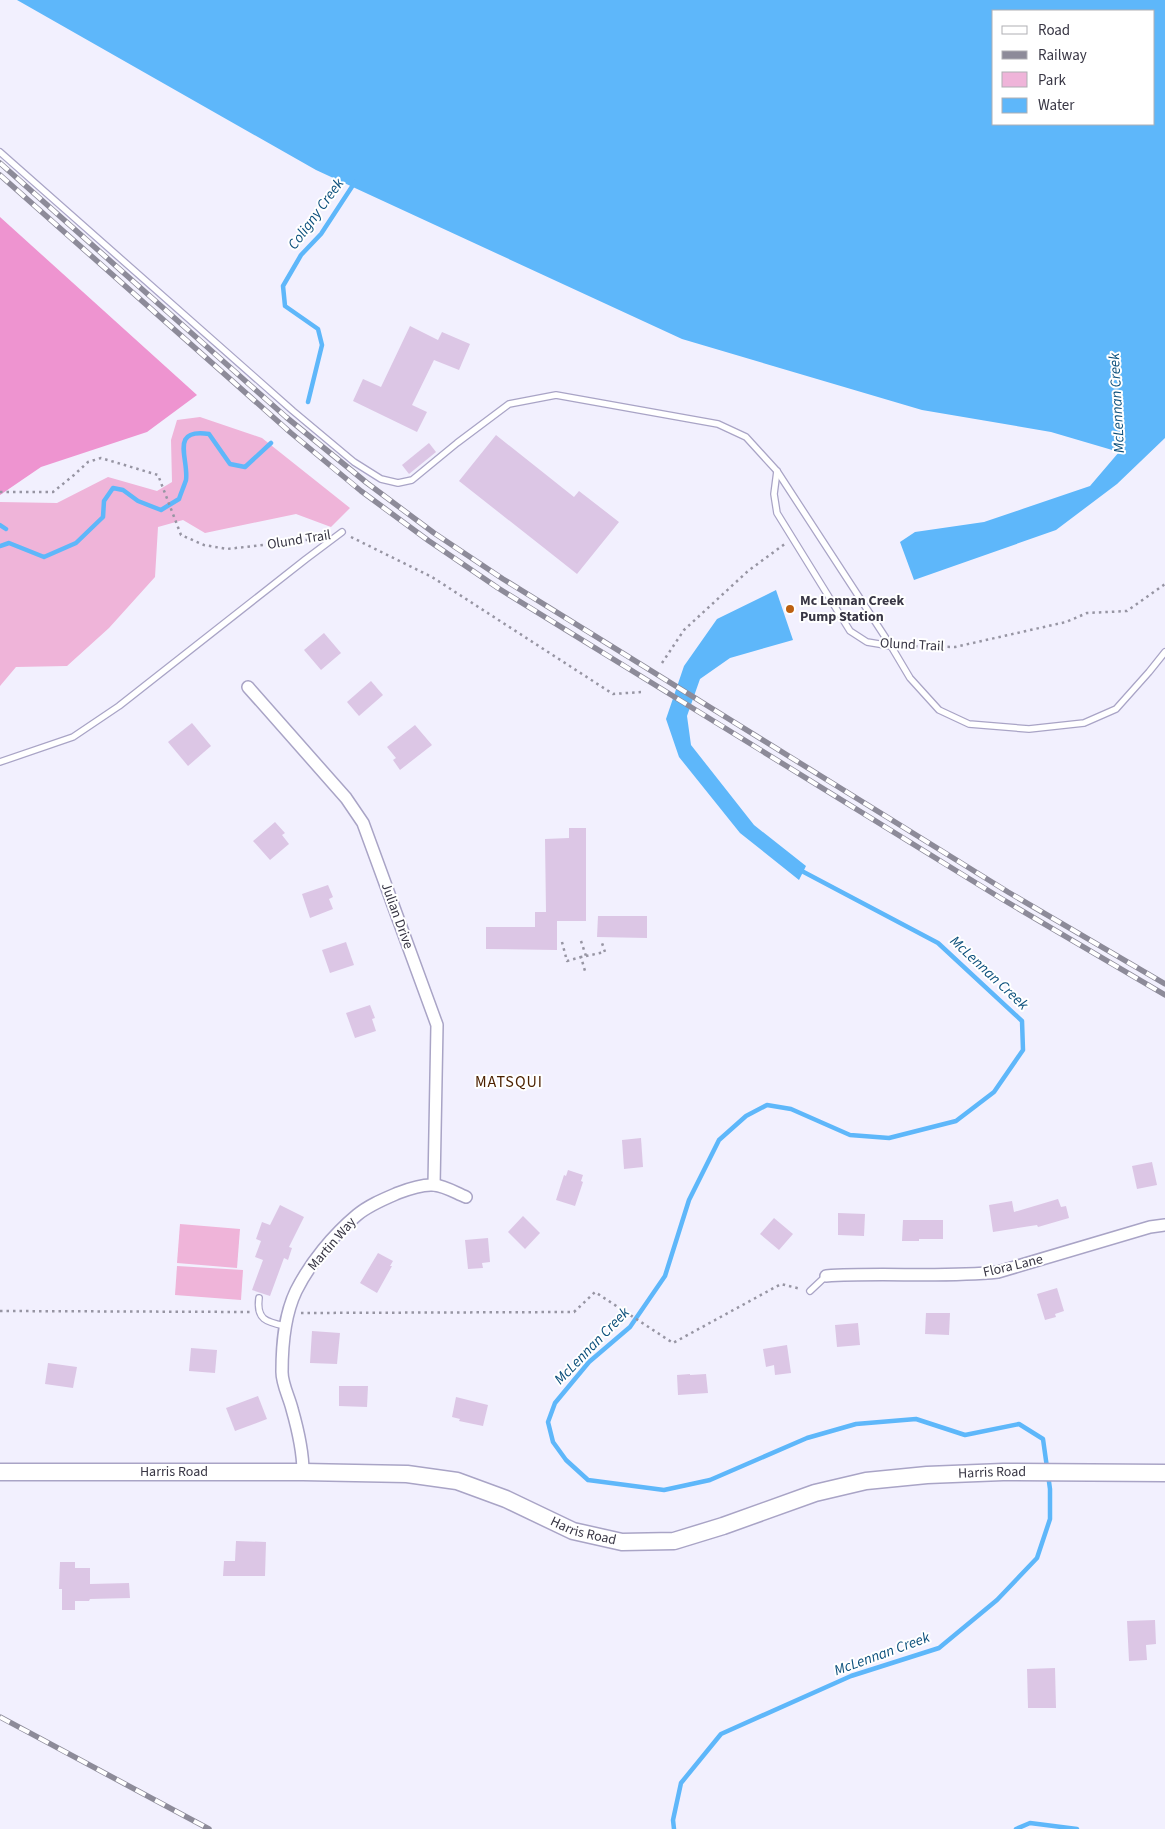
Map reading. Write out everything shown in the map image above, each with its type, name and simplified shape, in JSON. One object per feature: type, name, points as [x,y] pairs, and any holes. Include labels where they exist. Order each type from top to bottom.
[{"type":"street","name":"Julian Drive","points":[[248,687],[346,798],[363,822],[437,1025],[434,1185]]},
{"type":"street","name":"Martin Way","points":[[303,1472],[303,1452],[292,1408],[281,1375],[285,1326],[296,1292],[320,1253],[358,1214],[378,1202],[408,1189],[434,1185],[447,1188],[466,1197]]},
{"type":"street","name":"Flora Lane","points":[[826,1276],[857,1274],[975,1275],[998,1272],[1150,1227],[1165,1225]]},
{"type":"street","name":"Harris Road","points":[[0,1472],[407,1474],[457,1481],[506,1499],[573,1530],[622,1542],[674,1541],[723,1526],[815,1493],[866,1481],[927,1475],[1003,1472],[1165,1473]]},
{"type":"lane","points":[[0,152],[293,411],[354,462],[381,479],[398,484],[412,480],[509,404],[556,395],[718,424],[746,437],[777,471],[910,678],[939,710],[968,724],[1029,729],[1084,723],[1116,709],[1165,652]]},
{"type":"lane","name":"Olund Trail","points":[[777,471],[774,494],[777,513],[850,631],[867,642],[891,646]]},
{"type":"lane","points":[[0,762],[73,737],[119,706],[306,558],[342,532]]},
{"type":"lane","points":[[810,1291],[826,1276]]},
{"type":"lane","points":[[259,1298],[258,1313],[261,1317],[285,1326]]},
{"type":"path","name":"Olund Trail","points":[[0,492],[53,492],[88,462],[101,458],[158,475],[181,535],[204,545],[227,549],[320,539],[342,532],[432,577],[613,694],[641,692]]},
{"type":"path","points":[[662,663],[684,630],[748,571],[792,538]]},
{"type":"path","name":"Olund Trail","points":[[891,646],[955,647],[1066,622],[1087,613],[1127,611],[1165,584]]},
{"type":"path","points":[[562,942],[567,961],[604,952],[601,940]]},
{"type":"path","points":[[581,941],[586,956]]},
{"type":"path","points":[[581,957],[585,972]]},
{"type":"path","points":[[288,1314],[574,1312],[594,1292],[672,1343],[781,1284],[810,1291]]},
{"type":"path","points":[[0,1311],[240,1311],[258,1313]]},
{"type":"green space","points":[[200,417],[262,438],[350,508],[331,527],[296,514],[205,533],[183,520],[158,527],[155,577],[109,628],[67,666],[16,667],[0,686],[0,502],[57,503],[108,477],[157,491],[172,482],[171,440],[177,420]]},
{"type":"green space","points":[[180,1224],[240,1229],[237,1268],[177,1263]]},
{"type":"green space","points":[[177,1266],[243,1270],[241,1300],[175,1295]]},
{"type":"shaded area","points":[[0,217],[197,395],[147,432],[41,467],[0,495]]},
{"type":"water","points":[[17,0],[1165,0],[1165,438],[1117,484],[1056,530],[914,580],[900,542],[915,532],[984,522],[1090,486],[1119,452],[1051,432],[922,410],[682,339],[316,170]]},
{"type":"water","points":[[776,590],[793,640],[730,658],[700,679],[687,716],[691,745],[754,825],[806,866],[799,880],[740,833],[679,757],[666,719],[684,666],[717,619]]},
{"type":"building","points":[[410,326],[438,340],[442,332],[470,344],[459,370],[434,360],[412,405],[427,412],[417,432],[353,401],[363,379],[381,387]]},
{"type":"building","points":[[496,435],[574,497],[579,491],[619,522],[577,574],[459,481]]},
{"type":"building","points":[[429,443],[436,452],[409,474],[402,465]]},
{"type":"building","points":[[324,633],[341,653],[321,670],[304,650]]},
{"type":"building","points":[[371,681],[383,695],[359,716],[347,702]]},
{"type":"building","points":[[192,723],[211,746],[188,766],[168,742]]},
{"type":"building","points":[[415,725],[432,745],[400,770],[393,760],[396,758],[387,747]]},
{"type":"building","points":[[275,822],[285,833],[282,835],[289,844],[270,860],[253,841]]},
{"type":"building","points":[[569,828],[586,828],[586,921],[557,921],[557,950],[486,949],[486,927],[535,927],[535,912],[546,912],[545,839],[569,838]]},
{"type":"building","points":[[328,885],[333,897],[329,899],[333,909],[310,918],[302,894]]},
{"type":"building","points":[[598,916],[647,916],[647,938],[597,937]]},
{"type":"building","points":[[346,942],[354,965],[330,973],[322,950]]},
{"type":"building","points":[[370,1005],[375,1018],[372,1019],[376,1031],[355,1038],[346,1013]]},
{"type":"building","points":[[641,1138],[643,1167],[624,1169],[622,1140]]},
{"type":"building","points":[[1152,1162],[1157,1185],[1137,1189],[1132,1166]]},
{"type":"building","points":[[568,1170],[583,1175],[581,1181],[583,1182],[575,1206],[556,1200],[564,1175],[566,1176]]},
{"type":"building","points":[[1058,1199],[1061,1207],[1066,1206],[1069,1218],[1038,1227],[1037,1225],[993,1232],[989,1205],[1012,1201],[1014,1212]]},
{"type":"building","points":[[280,1205],[304,1217],[289,1247],[292,1248],[288,1260],[284,1258],[270,1296],[252,1290],[263,1260],[255,1257],[261,1241],[256,1239],[262,1222],[270,1225]]},
{"type":"building","points":[[838,1213],[865,1214],[864,1236],[838,1235]]},
{"type":"building","points":[[523,1216],[540,1233],[525,1249],[508,1232]]},
{"type":"building","points":[[774,1218],[793,1234],[779,1250],[760,1234]]},
{"type":"building","points":[[903,1220],[943,1220],[943,1239],[902,1241]]},
{"type":"building","points":[[488,1238],[490,1262],[482,1263],[483,1268],[468,1269],[465,1240]]},
{"type":"building","points":[[378,1253],[393,1261],[377,1293],[360,1283]]},
{"type":"building","points":[[1057,1288],[1064,1311],[1055,1314],[1056,1317],[1045,1320],[1037,1294]]},
{"type":"building","points":[[926,1313],[950,1313],[949,1335],[925,1334]]},
{"type":"building","points":[[858,1323],[860,1345],[837,1347],[835,1325]]},
{"type":"building","points":[[312,1331],[340,1333],[337,1364],[310,1363]]},
{"type":"building","points":[[787,1345],[791,1373],[775,1375],[774,1365],[766,1367],[763,1349]]},
{"type":"building","points":[[191,1348],[217,1350],[215,1373],[189,1371]]},
{"type":"building","points":[[48,1363],[77,1367],[73,1388],[45,1384]]},
{"type":"building","points":[[706,1374],[708,1393],[678,1395],[677,1375]]},
{"type":"building","points":[[339,1386],[368,1386],[367,1407],[339,1406]]},
{"type":"building","points":[[258,1396],[267,1419],[235,1431],[226,1408]]},
{"type":"building","points":[[456,1397],[488,1405],[483,1426],[459,1421],[460,1419],[452,1417]]},
{"type":"building","points":[[236,1541],[266,1542],[265,1576],[223,1576],[224,1561],[235,1561]]},
{"type":"building","points":[[60,1562],[75,1562],[75,1568],[90,1568],[90,1584],[129,1583],[130,1598],[75,1601],[75,1610],[62,1610],[62,1589],[59,1589]]},
{"type":"building","points":[[1155,1620],[1156,1644],[1146,1645],[1147,1660],[1129,1661],[1127,1621]]},
{"type":"building","points":[[1055,1668],[1056,1708],[1028,1708],[1027,1669]]},
{"type":"waterway","name":"Coligny Creek","points":[[308,402],[322,345],[318,329],[285,306],[283,286],[301,255],[321,234],[355,182]]},
{"type":"waterway","name":"Coligny Creek","points":[[0,546],[9,543],[44,557],[76,543],[103,517],[104,501],[113,488],[123,490],[138,501],[161,510],[179,499],[186,480],[184,447],[185,440],[189,436],[197,433],[209,434],[230,464],[245,467],[271,443]]},
{"type":"waterway","points":[[0,525],[6,529]]},
{"type":"waterway","name":"McLennan Creek","points":[[674,1829],[673,1820],[681,1783],[721,1734],[851,1676],[939,1648],[997,1600],[1037,1558],[1050,1519],[1050,1489],[1043,1439],[1019,1424],[965,1435],[916,1419],[856,1424],[807,1438],[710,1480],[664,1490],[588,1480],[566,1460],[553,1442],[548,1422],[555,1403],[589,1362],[630,1327],[665,1276],[689,1200],[719,1140],[746,1116],[767,1105],[791,1109],[850,1135],[889,1138],[956,1121],[994,1092],[1023,1050],[1022,1021],[938,943],[798,869]]},
{"type":"waterway","name":"McLennan Creek","points":[[1016,1829],[1030,1823],[1077,1829]]},
{"type":"railway","points":[[0,163],[286,417],[367,483],[434,533],[503,579],[1008,892],[1165,984]]},
{"type":"railway","points":[[0,175],[291,433],[361,491],[429,541],[498,588],[1002,899],[1165,995]]},
{"type":"railway","points":[[0,1717],[209,1829]]},
{"type":"place","name":"Mc Lennan Creek Pump Station","points":[[790,609]]},
{"type":"district","name":"MATSQUI","points":[[509,1082]]}]
